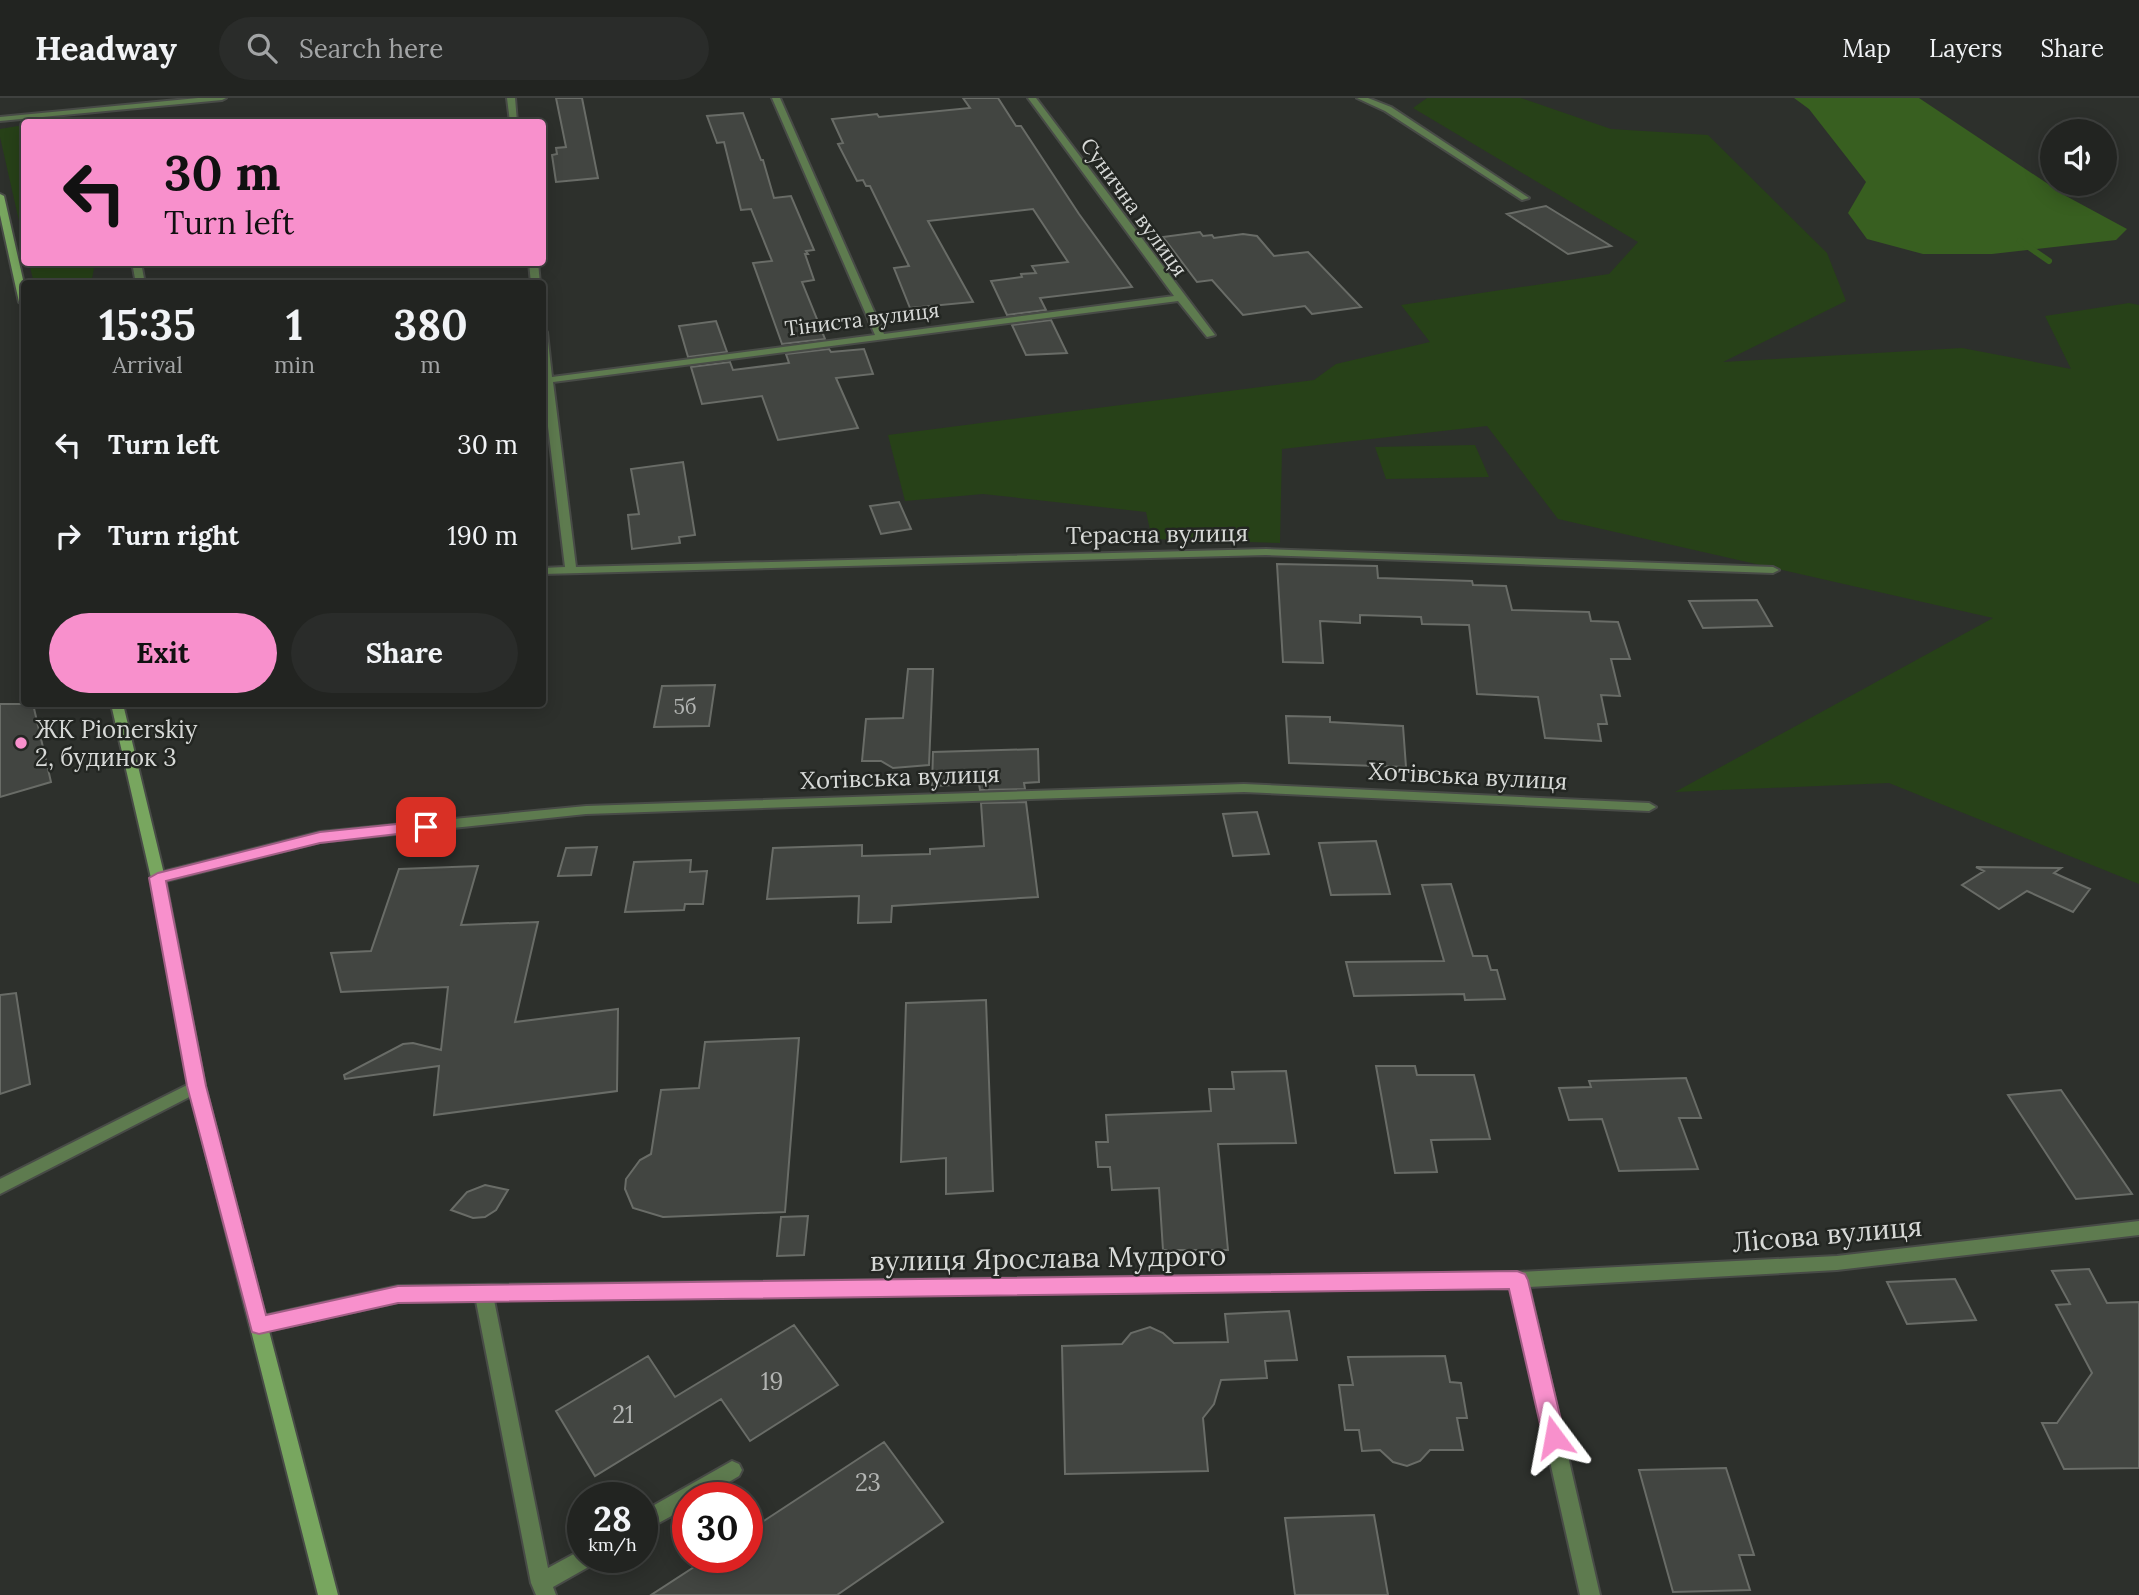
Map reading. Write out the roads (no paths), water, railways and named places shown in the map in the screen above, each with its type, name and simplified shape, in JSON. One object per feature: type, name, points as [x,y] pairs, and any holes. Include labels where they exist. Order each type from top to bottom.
[{"type":"street","points":[[0,119],[222,98]]},
{"type":"street","points":[[510,98],[514,119]]},
{"type":"street","points":[[776,98],[880,335]]},
{"type":"street","name":"Сунична вулиця","points":[[1032,98],[1210,335]]},
{"type":"street","points":[[1362,98],[1388,109],[1525,198]]},
{"type":"street","points":[[99,110],[101,119]]},
{"type":"street","points":[[0,196],[21,289]]},
{"type":"street","name":"Тіниста вулиця","points":[[549,380],[1180,298]]},
{"type":"street","points":[[546,359],[571,570]]},
{"type":"street","name":"Терасна вулиця","points":[[546,571],[1266,552],[1773,570]]},
{"type":"street","points":[[118,707],[158,878],[197,1086],[328,1595]]},
{"type":"street","name":"Хотівська вулиця","points":[[158,878],[320,837],[586,810],[1244,788],[1649,807]]},
{"type":"street","points":[[0,1186],[197,1086]]},
{"type":"street","name":"Лісова вулиця","points":[[1517,1280],[1837,1263],[2139,1228]]},
{"type":"street","points":[[1517,1280],[1590,1595]]},
{"type":"street","name":"вулиця Ярослава Мудрого","points":[[259,1325],[398,1294],[1517,1280]]},
{"type":"street","points":[[484,1294],[544,1589],[567,1572]]},
{"type":"street","points":[[658,1514],[732,1470]]},
{"type":"waterway","points":[[2020,241],[2049,261]]},
{"type":"place","name":"ЖК Pionerskiy 2, будинок 3","points":[[21,743]]}]
